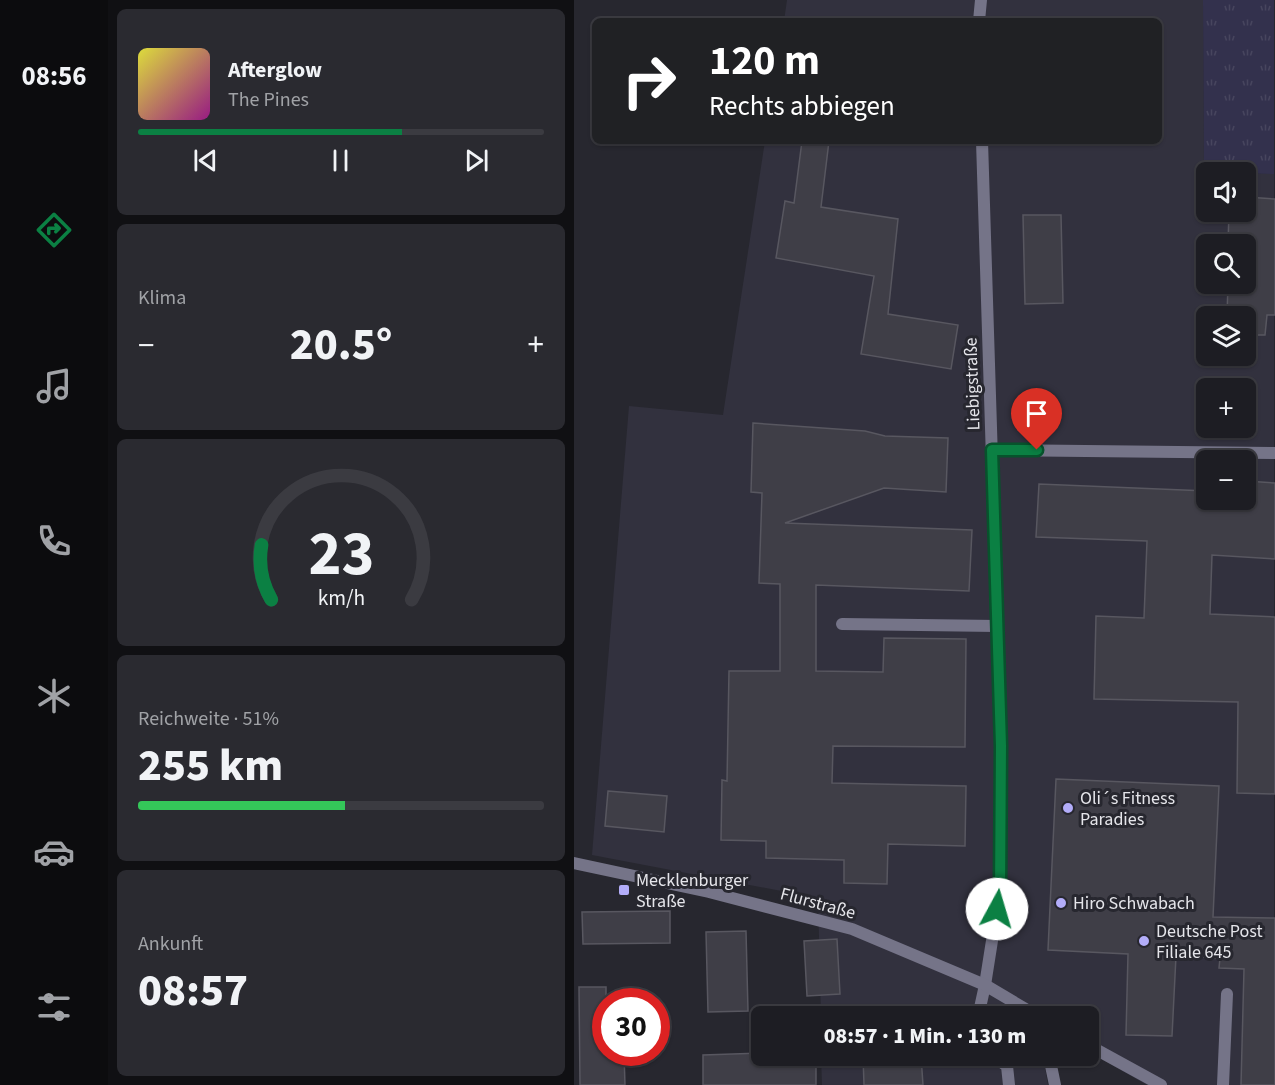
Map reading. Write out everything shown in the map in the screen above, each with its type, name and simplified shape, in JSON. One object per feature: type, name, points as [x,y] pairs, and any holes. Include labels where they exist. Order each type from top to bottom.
[{"type":"street","points":[[979,18],[981,0]]},
{"type":"street","name":"Liebigstraße","points":[[980,1006],[1000,890],[1001,746],[982,144]]},
{"type":"street","points":[[992,450],[1274,453]]},
{"type":"street","points":[[842,624],[997,626]]},
{"type":"street","name":"Flurstraße","points":[[574,863],[709,892],[852,929],[985,985],[1020,1006]]},
{"type":"street","points":[[1223,1085],[1227,994]]},
{"type":"street","points":[[1099,1051],[1161,1085]]},
{"type":"street","points":[[1007,1066],[1009,1085]]},
{"type":"street","points":[[1051,1066],[1055,1085]]},
{"type":"shaded area","points":[[787,0],[1203,0],[1204,162],[1196,162],[1196,222],[1256,222],[1256,173],[1274,174],[1274,1085],[1147,1085],[1099,1058],[1099,1006],[821,1006],[818,898],[592,855],[629,406],[723,415],[765,144],[1162,144],[1162,18],[784,18]]},
{"type":"shaded area","points":[[821,1066],[1045,1066],[1048,1085],[822,1085]]},
{"type":"green space","points":[[1203,0],[1274,0],[1274,174],[1256,173],[1256,162],[1204,162]]},
{"type":"building","points":[[802,144],[829,144],[821,207],[898,219],[888,314],[958,325],[951,369],[861,354],[874,276],[776,258],[785,201],[794,203]]},
{"type":"building","points":[[1256,198],[1275,199],[1275,315],[1267,315],[1265,335],[1256,335],[1256,306],[1227,306],[1228,294],[1256,294],[1256,234],[1228,234],[1229,222],[1256,222]]},
{"type":"building","points":[[1023,215],[1061,215],[1063,303],[1025,304]]},
{"type":"building","points":[[753,423],[865,431],[885,436],[948,438],[946,492],[884,488],[785,523],[972,530],[969,591],[816,585],[816,671],[883,672],[884,638],[966,639],[965,747],[833,746],[832,783],[966,786],[965,846],[888,844],[887,884],[844,883],[844,860],[766,858],[766,841],[721,840],[722,780],[727,781],[729,671],[780,671],[780,584],[759,583],[762,493],[751,492]]},
{"type":"building","points":[[1256,482],[1275,483],[1275,559],[1212,555],[1210,614],[1275,617],[1275,794],[1237,793],[1238,702],[1094,699],[1096,616],[1144,618],[1147,541],[1036,537],[1039,484],[1196,491],[1196,510],[1256,510]]},
{"type":"building","points":[[1056,779],[1219,786],[1213,917],[1275,918],[1275,1085],[1241,1085],[1244,969],[1219,968],[1220,958],[1176,956],[1172,1036],[1126,1035],[1128,954],[1048,950]]},
{"type":"building","points":[[608,791],[667,796],[664,832],[605,826]]},
{"type":"building","points":[[670,911],[670,943],[583,944],[582,912]]},
{"type":"building","points":[[746,931],[748,1011],[708,1012],[706,932]]},
{"type":"building","points":[[837,939],[840,994],[807,996],[804,941]]},
{"type":"building","points":[[579,987],[606,987],[592,988],[592,1066],[624,1066],[625,1085],[580,1085]]},
{"type":"building","points":[[751,1053],[751,1066],[816,1066],[816,1085],[703,1085],[703,1055]]},
{"type":"building","points":[[863,1066],[922,1066],[923,1085],[864,1085]]},
{"type":"place","name":"Oli´s Fitness Paradies","points":[[1068,808]]},
{"type":"place","name":"Mecklenburger Straße","points":[[624,890]]},
{"type":"place","name":"Hiro Schwabach","points":[[1061,903]]},
{"type":"place","name":"Deutsche Post Filiale 645","points":[[1144,941]]},
{"type":"route","points":[[997,909],[1000,890],[1001,746],[992,450],[1037,450]]}]
